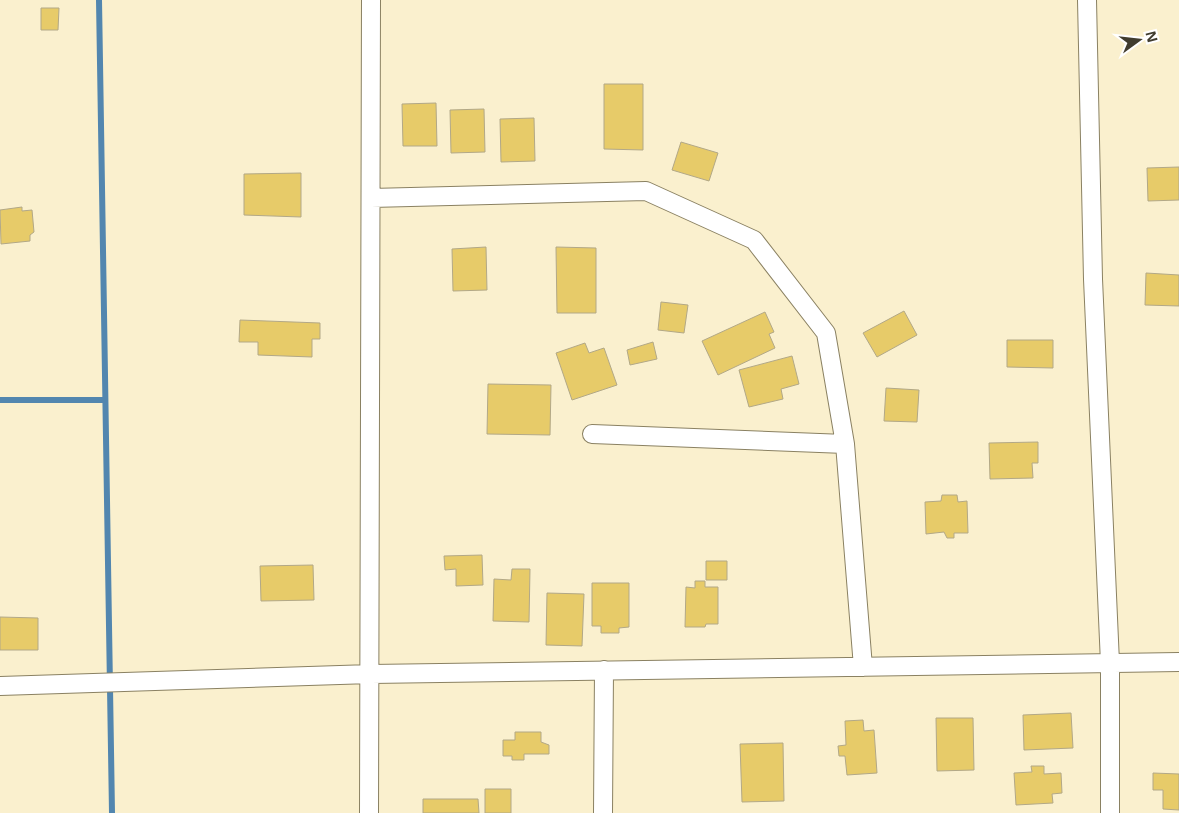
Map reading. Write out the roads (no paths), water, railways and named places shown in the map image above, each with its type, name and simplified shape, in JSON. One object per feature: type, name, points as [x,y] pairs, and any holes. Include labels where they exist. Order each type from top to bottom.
[{"type":"street","points":[[369,813],[371,674],[371,0]]},
{"type":"street","points":[[1087,0],[1093,279],[1110,663],[1110,813]]},
{"type":"street","points":[[371,198],[646,191],[754,240],[826,333],[845,444],[863,667]]},
{"type":"street","points":[[592,434],[845,444]]},
{"type":"street","points":[[0,686],[371,674],[1179,662]]},
{"type":"street","points":[[604,670],[604,813]]},
{"type":"waterway","points":[[99,0],[112,813]]},
{"type":"waterway","points":[[0,400],[105,400]]}]
